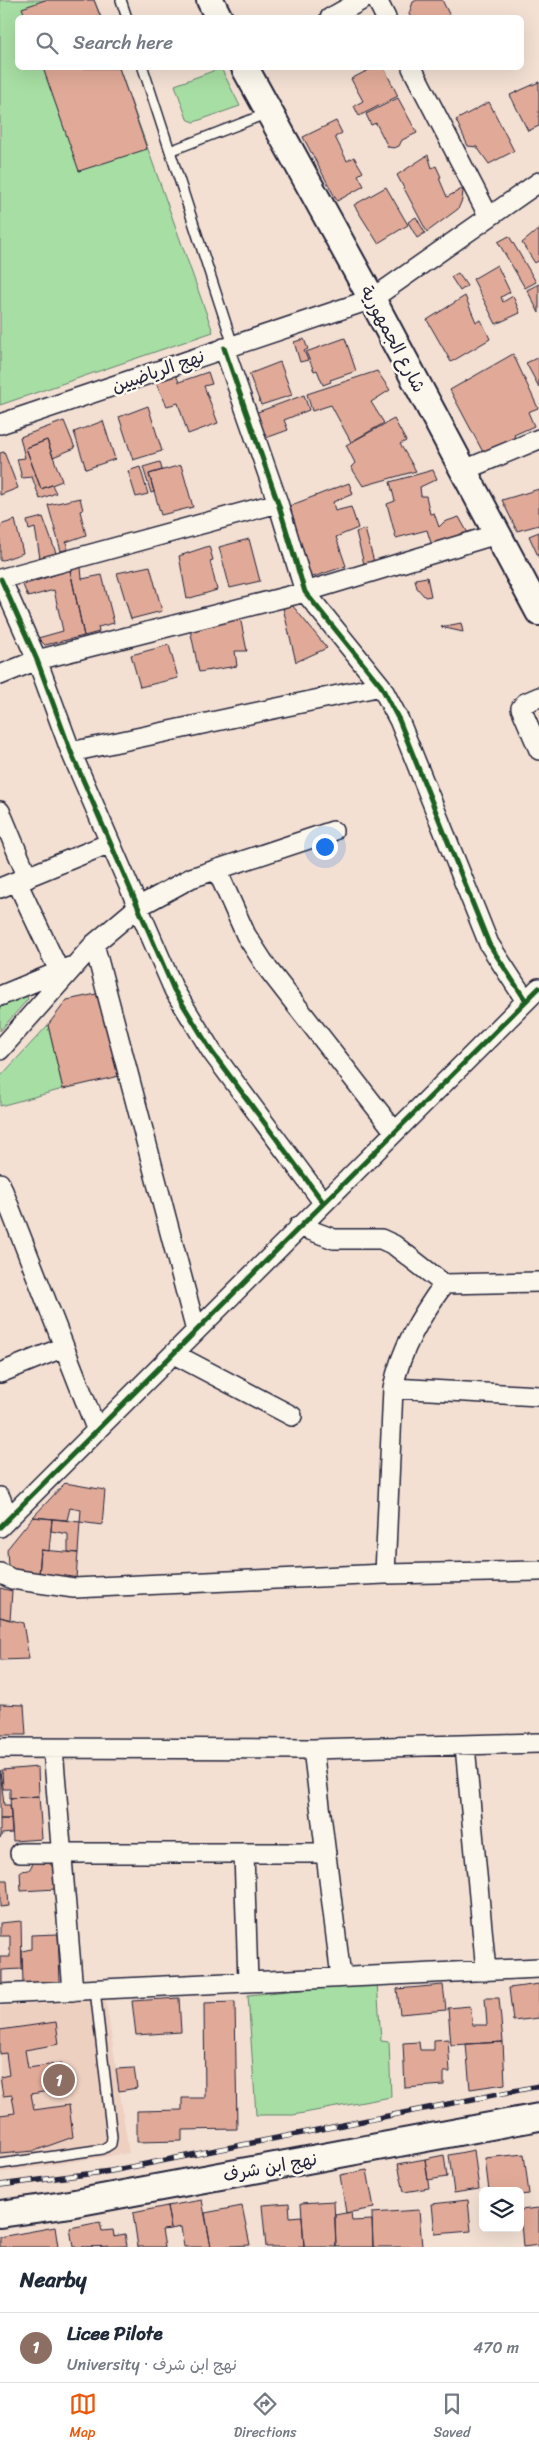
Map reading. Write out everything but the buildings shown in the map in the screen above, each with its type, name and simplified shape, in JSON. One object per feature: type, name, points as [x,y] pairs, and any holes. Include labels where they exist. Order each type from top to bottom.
[{"type":"main road","points":[[210,0],[218,15]]},
{"type":"main road","name":"شارع الجمهورية","points":[[246,70],[372,299],[462,471],[539,612]]},
{"type":"main road","name":"نهج ابن شرف","points":[[0,2214],[84,2201],[539,2117]]},
{"type":"street","points":[[335,15],[362,0]]},
{"type":"street","points":[[377,0],[384,15]]},
{"type":"street","points":[[413,70],[489,217]]},
{"type":"street","name":"نهج الرياضيين","points":[[0,424],[372,299],[539,182]]},
{"type":"street","points":[[4,1522],[532,994],[488,944],[399,720],[381,686],[305,592],[229,347]]},
{"type":"street","points":[[462,471],[539,439]]},
{"type":"street","points":[[278,503],[0,579],[37,660],[71,752],[174,990],[192,1024],[323,1202]]},
{"type":"street","points":[[0,675],[37,660],[305,592],[497,534]]},
{"type":"street","points":[[71,752],[381,686]]},
{"type":"street","points":[[539,698],[525,703],[521,708],[539,750]]},
{"type":"street","points":[[0,811],[15,882],[67,968]]},
{"type":"street","points":[[0,1050],[67,968],[138,907],[191,878],[333,831]]},
{"type":"street","points":[[15,882],[110,843]]},
{"type":"street","points":[[217,870],[246,934],[268,969],[395,1132]]},
{"type":"street","points":[[94,944],[196,1331]]},
{"type":"street","points":[[0,996],[67,968]]},
{"type":"street","points":[[0,1184],[4,1207],[64,1347],[97,1431]]},
{"type":"street","points":[[299,1226],[334,1239],[381,1239],[394,1245],[444,1284],[539,1282]]},
{"type":"street","points":[[385,1574],[393,1388],[397,1368],[408,1341],[425,1311],[444,1284]]},
{"type":"street","points":[[0,1372],[64,1347]]},
{"type":"street","points":[[174,1354],[292,1416]]},
{"type":"street","points":[[393,1388],[539,1396]]},
{"type":"street","points":[[0,1497],[4,1522]]},
{"type":"street","points":[[0,1573],[12,1580],[74,1588],[385,1574],[539,1571]]},
{"type":"street","points":[[0,1748],[312,1749],[539,1743]]},
{"type":"street","points":[[465,1746],[486,1971]]},
{"type":"street","points":[[53,1749],[73,1991]]},
{"type":"street","points":[[312,1749],[341,1978]]},
{"type":"street","points":[[20,1853],[326,1853]]},
{"type":"street","points":[[244,1853],[248,1982]]},
{"type":"street","points":[[0,1994],[539,1968]]},
{"type":"lane","points":[[121,0],[126,15]]},
{"type":"lane","points":[[144,70],[229,347]]},
{"type":"lane","points":[[170,151],[270,112]]},
{"type":"lane","points":[[0,2164],[103,2149],[111,2144],[112,2137],[95,1990]]},
{"type":"shaded area","points":[[106,2000],[129,2153],[0,2173],[0,2006]]},
{"type":"green space","points":[[0,0],[94,0],[100,15],[15,15],[15,70],[120,70],[213,332],[0,405]]},
{"type":"green space","points":[[216,70],[222,70],[240,106],[194,122],[187,119],[175,85]]},
{"type":"green space","points":[[26,994],[28,999],[0,1031],[0,1005]]},
{"type":"green space","points":[[48,1025],[63,1089],[0,1106],[0,1077]]},
{"type":"green space","points":[[377,1982],[381,2041],[389,2042],[391,2097],[293,2115],[256,2115],[248,1995]]},
{"type":"railway","points":[[0,2185],[111,2171],[539,2086]]},
{"type":"cycle path","points":[[224,348],[278,503],[305,592],[381,686],[399,720],[489,944],[526,1001]]},
{"type":"cycle path","points":[[1,579],[37,660],[71,752],[174,990],[212,1052],[323,1202]]},
{"type":"cycle path","points":[[0,1527],[539,988]]},
{"type":"place","name":"Licee Pilote","points":[[59,2080]]}]
